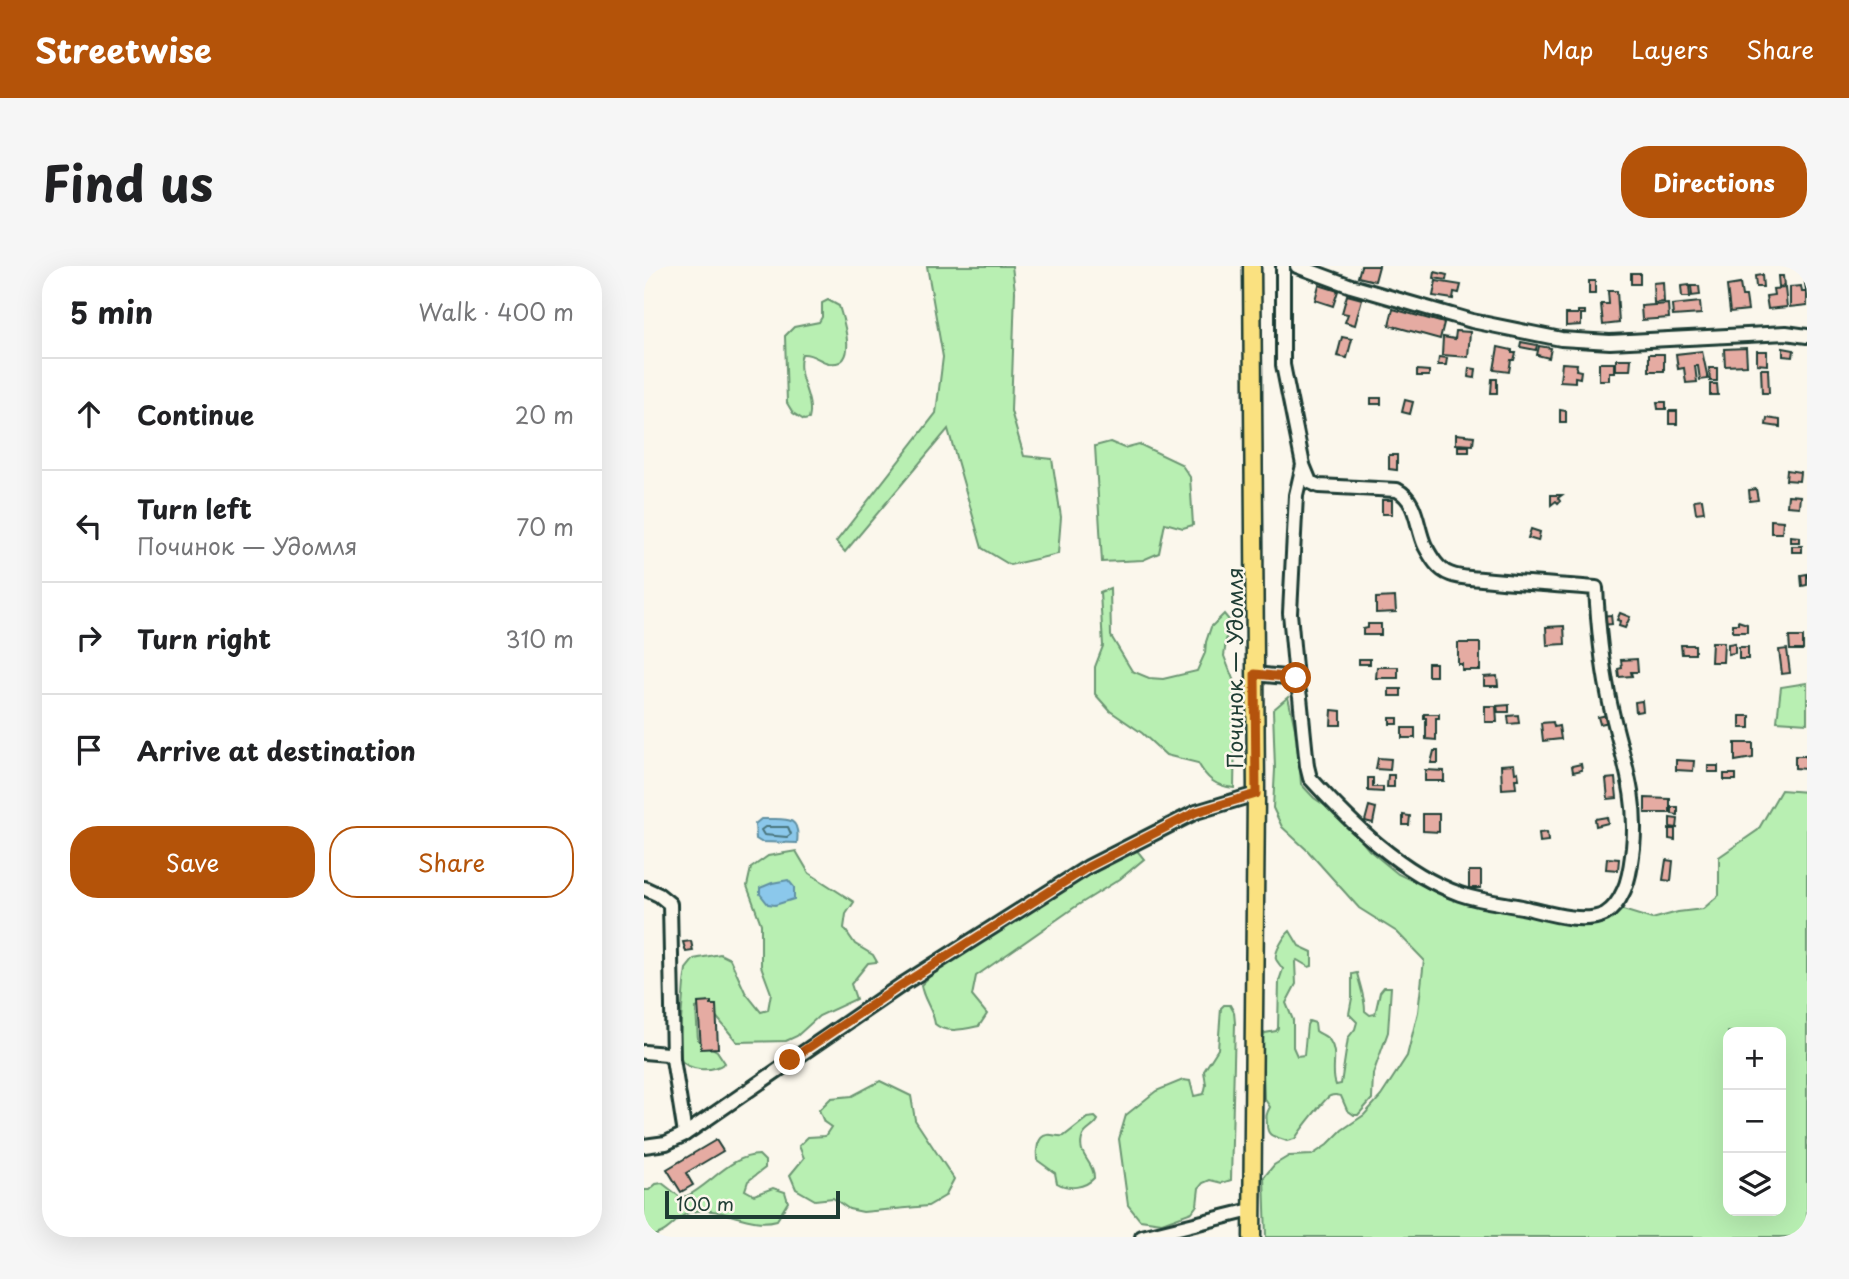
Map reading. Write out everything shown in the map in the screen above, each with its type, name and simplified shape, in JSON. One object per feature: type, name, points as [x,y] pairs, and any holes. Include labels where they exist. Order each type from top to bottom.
[{"type":"main road","name":"Починок — Удомля","points":[[1252,266],[1256,794],[1252,1237]]},
{"type":"street","points":[[1283,266],[1283,365],[1303,465],[1310,482],[1319,486],[1398,490],[1405,494],[1410,500],[1430,556],[1438,566],[1452,575],[1513,583],[1596,587],[1598,630],[1608,694],[1635,807],[1629,874],[1614,907],[1605,914],[1591,918],[1562,916],[1496,904],[1458,893],[1392,856],[1310,778],[1290,613],[1296,495],[1303,465]]},
{"type":"street","points":[[1297,266],[1351,286],[1472,321],[1561,340],[1610,342],[1786,333],[1807,336]]},
{"type":"street","points":[[1255,674],[1296,678]]},
{"type":"street","points":[[644,1146],[666,1143],[685,1134],[892,992],[1088,867],[1196,812],[1256,794]]},
{"type":"street","points":[[644,888],[670,904],[673,1059],[685,1134]]},
{"type":"street","points":[[644,1052],[667,1054],[673,1059]]},
{"type":"street","points":[[1142,1237],[1251,1209]]},
{"type":"green space","points":[[927,266],[1012,266],[1015,291],[1011,411],[1024,456],[1052,459],[1061,517],[1058,554],[1010,565],[982,548],[948,429],[845,552],[836,542],[936,413],[943,357]]},
{"type":"green space","points":[[828,300],[839,306],[846,331],[847,351],[838,363],[829,363],[802,354],[801,370],[810,411],[809,419],[804,420],[793,413],[787,403],[785,336],[794,327],[819,322],[822,317],[822,303]]},
{"type":"green space","points":[[1110,442],[1124,448],[1139,444],[1181,464],[1190,477],[1193,525],[1183,528],[1165,523],[1159,553],[1143,560],[1102,562],[1095,446]]},
{"type":"green space","points":[[1110,588],[1111,636],[1132,671],[1149,678],[1163,679],[1197,671],[1205,653],[1211,627],[1224,614],[1229,620],[1224,656],[1236,687],[1234,788],[1212,781],[1198,763],[1166,755],[1142,733],[1110,711],[1095,694],[1095,667],[1103,646],[1100,592]]},
{"type":"green space","points":[[1807,683],[1807,723],[1777,721],[1781,687]]},
{"type":"green space","points":[[1288,697],[1298,742],[1301,784],[1314,798],[1342,817],[1369,850],[1398,874],[1436,892],[1479,907],[1527,913],[1558,923],[1595,924],[1620,909],[1652,919],[1703,909],[1719,895],[1719,857],[1758,830],[1781,790],[1807,792],[1807,1237],[1266,1237],[1264,1177],[1274,1165],[1289,1156],[1312,1155],[1364,1115],[1381,1096],[1407,1056],[1418,1012],[1424,960],[1397,932],[1359,908],[1308,851],[1282,827],[1273,808],[1273,710]]},
{"type":"green space","points":[[1135,848],[1144,859],[1120,879],[976,976],[972,996],[987,1014],[979,1026],[950,1030],[935,1024],[921,985],[942,964]]},
{"type":"green space","points":[[796,851],[809,873],[854,902],[846,914],[844,928],[855,944],[873,955],[877,962],[868,963],[851,984],[856,999],[819,1016],[797,1036],[786,1041],[737,1042],[706,1004],[696,1008],[698,1040],[717,1051],[725,1063],[707,1069],[688,1066],[678,1058],[686,969],[694,959],[720,954],[730,959],[745,992],[761,1012],[768,1010],[771,993],[761,966],[761,924],[747,886],[751,868],[768,856]]},
{"type":"green space","points":[[1290,931],[1299,946],[1312,952],[1312,966],[1297,960],[1295,962],[1296,984],[1286,1003],[1293,1020],[1293,1047],[1297,1056],[1304,1055],[1307,1025],[1309,1021],[1315,1023],[1316,1031],[1327,1037],[1333,1046],[1336,1085],[1341,1084],[1348,1038],[1357,1022],[1349,1014],[1352,974],[1357,973],[1365,1011],[1370,1015],[1375,1014],[1380,992],[1384,987],[1391,987],[1388,1032],[1373,1074],[1372,1099],[1358,1115],[1354,1115],[1347,1110],[1341,1096],[1330,1096],[1295,1139],[1287,1141],[1272,1136],[1267,1129],[1270,1107],[1264,1098],[1262,1038],[1265,1033],[1278,1028],[1279,981],[1283,969],[1276,956],[1280,944]]},
{"type":"green space","points":[[1230,1005],[1235,1023],[1231,1180],[1222,1183],[1210,1180],[1203,1183],[1199,1188],[1197,1205],[1192,1212],[1162,1223],[1140,1220],[1128,1205],[1119,1139],[1126,1115],[1156,1091],[1183,1080],[1190,1081],[1194,1096],[1204,1094],[1204,1071],[1218,1049],[1221,1008]]},
{"type":"green space","points":[[880,1081],[911,1096],[915,1120],[954,1179],[945,1196],[928,1206],[863,1212],[849,1209],[833,1198],[815,1200],[796,1189],[790,1175],[804,1158],[799,1146],[808,1137],[825,1136],[831,1127],[824,1122],[819,1110],[831,1098],[852,1096]]},
{"type":"green space","points":[[1095,1117],[1098,1120],[1084,1134],[1081,1143],[1094,1178],[1077,1187],[1057,1183],[1055,1173],[1037,1160],[1039,1141],[1047,1135],[1064,1136],[1087,1118]]},
{"type":"green space","points":[[759,1155],[765,1161],[765,1168],[748,1181],[745,1190],[754,1195],[773,1188],[785,1192],[788,1202],[777,1220],[747,1220],[717,1212],[696,1211],[682,1216],[667,1230],[644,1237],[644,1190],[662,1183],[680,1197],[687,1196],[730,1165],[749,1156]]},
{"type":"water","points":[[761,819],[793,822],[798,833],[797,843],[761,842],[756,839],[755,824]]},
{"type":"water","points":[[788,880],[794,887],[794,899],[775,905],[768,904],[760,894],[760,888]]},
{"type":"building","points":[[1361,266],[1379,266],[1375,281],[1358,277]]},
{"type":"building","points":[[1435,272],[1447,275],[1446,280],[1434,278]]},
{"type":"building","points":[[1631,273],[1640,273],[1640,284],[1631,284]]},
{"type":"building","points":[[1762,275],[1763,287],[1756,287],[1755,276]]},
{"type":"building","points":[[1778,276],[1783,276],[1784,286],[1779,287]]},
{"type":"building","points":[[1436,281],[1461,285],[1459,293],[1454,292],[1453,299],[1433,296]]},
{"type":"building","points":[[1589,281],[1595,281],[1595,294],[1589,294]]},
{"type":"building","points":[[1663,282],[1664,302],[1654,303],[1653,283]]},
{"type":"building","points":[[1807,283],[1807,305],[1790,307],[1790,287],[1801,286],[1802,292],[1806,292]]},
{"type":"building","points":[[1740,284],[1742,296],[1746,296],[1748,310],[1730,312],[1727,286]]},
{"type":"building","points":[[1319,285],[1338,291],[1333,306],[1315,300]]},
{"type":"building","points":[[1689,285],[1690,297],[1682,297],[1681,286]]},
{"type":"building","points":[[1691,286],[1699,286],[1700,295],[1692,296]]},
{"type":"building","points":[[1785,288],[1787,307],[1768,309],[1766,296],[1774,295],[1773,289]]},
{"type":"building","points":[[1608,291],[1617,291],[1619,323],[1603,325],[1601,304],[1609,304]]},
{"type":"building","points":[[1347,295],[1362,299],[1355,325],[1345,322],[1348,314],[1342,313]]},
{"type":"building","points":[[1700,302],[1701,314],[1673,316],[1672,305]]},
{"type":"building","points":[[1668,304],[1669,318],[1642,320],[1641,306]]},
{"type":"building","points":[[1393,309],[1444,323],[1440,339],[1389,325]]},
{"type":"building","points":[[1578,311],[1585,311],[1585,314],[1581,314],[1581,325],[1566,326],[1566,314],[1578,314]]},
{"type":"building","points":[[1456,331],[1470,332],[1468,357],[1442,355],[1443,337],[1455,339]]},
{"type":"building","points":[[1342,337],[1352,339],[1347,358],[1337,356]]},
{"type":"building","points":[[1521,342],[1537,345],[1536,350],[1520,347]]},
{"type":"building","points":[[1539,346],[1551,348],[1549,358],[1537,355]]},
{"type":"building","points":[[1498,347],[1516,353],[1514,360],[1511,360],[1509,372],[1494,370]]},
{"type":"building","points":[[1746,348],[1747,365],[1725,366],[1724,349]]},
{"type":"building","points":[[1783,348],[1794,350],[1793,357],[1783,356]]},
{"type":"building","points":[[1702,351],[1708,379],[1700,380],[1698,366],[1695,366],[1697,382],[1686,383],[1684,368],[1678,369],[1676,354]]},
{"type":"building","points":[[1757,351],[1767,351],[1767,365],[1757,364]]},
{"type":"building","points":[[1649,354],[1664,354],[1664,371],[1649,371]]},
{"type":"building","points":[[1439,357],[1447,358],[1446,365],[1438,365]]},
{"type":"building","points":[[1616,359],[1631,359],[1630,370],[1616,370]]},
{"type":"building","points":[[1562,363],[1577,364],[1576,370],[1581,371],[1580,378],[1575,377],[1575,382],[1560,381]]},
{"type":"building","points":[[1599,363],[1614,363],[1614,372],[1609,372],[1609,380],[1599,380]]},
{"type":"building","points":[[1469,368],[1476,369],[1475,378],[1468,377]]},
{"type":"building","points":[[1709,368],[1717,368],[1717,381],[1710,381]]},
{"type":"building","points":[[1761,369],[1768,369],[1769,393],[1762,393]]},
{"type":"building","points":[[1417,370],[1429,371],[1429,376],[1417,376]]},
{"type":"building","points":[[1492,379],[1497,379],[1497,393],[1491,393]]},
{"type":"building","points":[[1710,384],[1717,384],[1718,395],[1710,395]]},
{"type":"building","points":[[1371,398],[1381,398],[1381,404],[1371,404]]},
{"type":"building","points":[[1405,400],[1413,402],[1410,414],[1402,412]]},
{"type":"building","points":[[1657,402],[1666,402],[1666,409],[1658,409]]},
{"type":"building","points":[[1560,410],[1566,411],[1566,422],[1560,422]]},
{"type":"building","points":[[1669,411],[1677,411],[1677,424],[1669,424]]},
{"type":"building","points":[[1767,418],[1780,420],[1780,427],[1766,425]]},
{"type":"building","points":[[1456,434],[1474,436],[1473,445],[1456,444]]},
{"type":"building","points":[[1458,446],[1469,446],[1469,452],[1458,452]]},
{"type":"building","points":[[1389,455],[1397,455],[1397,470],[1389,469]]},
{"type":"building","points":[[1787,470],[1800,472],[1799,481],[1786,480]]},
{"type":"building","points":[[1756,489],[1758,500],[1750,501],[1749,490]]},
{"type":"building","points":[[1551,495],[1562,495],[1558,498],[1558,503],[1556,501],[1551,505]]},
{"type":"building","points":[[1788,495],[1800,496],[1799,507],[1787,506]]},
{"type":"building","points":[[1702,499],[1704,512],[1696,513],[1694,500]]},
{"type":"building","points":[[1382,500],[1392,500],[1392,514],[1382,514]]},
{"type":"building","points":[[1771,520],[1783,521],[1782,533],[1771,533]]},
{"type":"building","points":[[1531,529],[1540,532],[1538,541],[1528,538]]},
{"type":"building","points":[[1790,536],[1799,537],[1799,542],[1790,542]]},
{"type":"building","points":[[1792,546],[1802,546],[1802,552],[1792,552]]},
{"type":"building","points":[[1807,574],[1807,585],[1802,586],[1801,575]]},
{"type":"building","points":[[1395,597],[1396,612],[1376,613],[1376,598]]},
{"type":"building","points":[[1620,613],[1630,617],[1625,628],[1619,626],[1620,621],[1617,620]]},
{"type":"building","points":[[1611,615],[1612,624],[1602,625],[1601,616]]},
{"type":"building","points":[[1738,621],[1747,624],[1747,632],[1733,632],[1733,624],[1738,624]]},
{"type":"building","points":[[1368,624],[1381,624],[1381,635],[1363,635],[1363,629],[1368,628]]},
{"type":"building","points":[[1564,626],[1565,644],[1547,645],[1546,627]]},
{"type":"building","points":[[1789,637],[1803,637],[1803,650],[1790,650]]},
{"type":"building","points":[[1712,642],[1724,642],[1723,662],[1711,662]]},
{"type":"building","points":[[1458,643],[1480,643],[1480,670],[1462,670],[1462,664],[1458,664]]},
{"type":"building","points":[[1735,643],[1735,653],[1728,654],[1728,644]]},
{"type":"building","points":[[1681,645],[1695,645],[1695,654],[1682,654]]},
{"type":"building","points":[[1739,647],[1748,647],[1748,659],[1739,659]]},
{"type":"building","points":[[1787,649],[1790,673],[1782,674],[1779,650]]},
{"type":"building","points":[[1359,659],[1370,659],[1370,664],[1359,664]]},
{"type":"building","points":[[1637,659],[1638,672],[1631,672],[1632,676],[1619,677],[1621,660]]},
{"type":"building","points":[[1428,663],[1436,663],[1436,676],[1428,676]]},
{"type":"building","points":[[1377,667],[1398,667],[1398,678],[1376,678]]},
{"type":"building","points":[[1497,676],[1498,686],[1484,686],[1484,677]]},
{"type":"building","points":[[1389,689],[1401,689],[1401,696],[1389,696]]},
{"type":"building","points":[[1642,701],[1643,711],[1636,712],[1635,702]]},
{"type":"building","points":[[1509,705],[1509,712],[1498,712],[1497,706]]},
{"type":"building","points":[[1485,706],[1496,706],[1497,722],[1485,722]]},
{"type":"building","points":[[1332,710],[1341,711],[1341,725],[1331,725]]},
{"type":"building","points":[[1424,714],[1439,714],[1439,718],[1436,718],[1436,740],[1426,739]]},
{"type":"building","points":[[1518,715],[1519,723],[1509,724],[1508,716]]},
{"type":"building","points":[[1607,715],[1609,722],[1600,724],[1598,717]]},
{"type":"building","points":[[1740,716],[1750,716],[1750,728],[1740,728]]},
{"type":"building","points":[[1390,718],[1398,718],[1398,724],[1390,724]]},
{"type":"building","points":[[1553,722],[1554,727],[1559,726],[1561,739],[1543,741],[1541,723]]},
{"type":"building","points":[[1402,728],[1415,728],[1415,738],[1402,738]]},
{"type":"building","points":[[1735,743],[1753,743],[1753,758],[1735,761]]},
{"type":"building","points":[[1434,751],[1438,751],[1438,763],[1431,763]]},
{"type":"building","points":[[1795,756],[1806,756],[1806,769],[1795,768]]},
{"type":"building","points":[[1378,758],[1391,759],[1390,770],[1376,769]]},
{"type":"building","points":[[1676,760],[1694,761],[1693,771],[1676,770]]},
{"type":"building","points":[[1514,764],[1519,779],[1515,779],[1516,788],[1502,789],[1501,765]]},
{"type":"building","points":[[1581,764],[1582,770],[1573,772],[1572,766]]},
{"type":"building","points":[[1708,766],[1718,766],[1718,772],[1708,772]]},
{"type":"building","points":[[1425,770],[1444,771],[1444,781],[1425,781]]},
{"type":"building","points":[[1724,774],[1736,774],[1736,780],[1724,780]]},
{"type":"building","points":[[1388,775],[1394,775],[1394,787],[1387,787]]},
{"type":"building","points":[[1368,778],[1373,778],[1373,787],[1383,787],[1383,792],[1368,791]]},
{"type":"building","points":[[1615,778],[1617,798],[1608,799],[1606,779]]},
{"type":"building","points":[[1645,798],[1670,799],[1670,813],[1645,813]]},
{"type":"building","points":[[1369,806],[1376,808],[1373,823],[1365,821]]},
{"type":"building","points":[[1672,807],[1678,807],[1678,815],[1672,814]]},
{"type":"building","points":[[1423,814],[1439,814],[1439,832],[1423,831]]},
{"type":"building","points":[[1403,815],[1410,816],[1409,825],[1403,825]]},
{"type":"building","points":[[1607,817],[1608,823],[1596,826],[1595,819]]},
{"type":"building","points":[[1670,818],[1678,819],[1677,828],[1670,827]]},
{"type":"building","points":[[1669,829],[1675,829],[1675,840],[1669,839]]},
{"type":"building","points":[[1547,832],[1548,841],[1540,842],[1539,833]]},
{"type":"building","points":[[1607,858],[1619,859],[1618,870],[1606,869]]},
{"type":"building","points":[[1666,860],[1673,861],[1671,881],[1663,880]]},
{"type":"building","points":[[1469,871],[1481,871],[1481,888],[1469,888]]},
{"type":"building","points":[[691,941],[693,951],[686,952],[683,942]]},
{"type":"building","points":[[711,1002],[711,1005],[716,1005],[718,1048],[701,1049],[698,1003]]},
{"type":"building","points":[[716,1140],[723,1151],[686,1173],[693,1185],[681,1192],[667,1169]]},
{"type":"route","points":[[790,1060],[903,984],[1088,867],[1196,812],[1256,794],[1255,674],[1296,678]]}]
